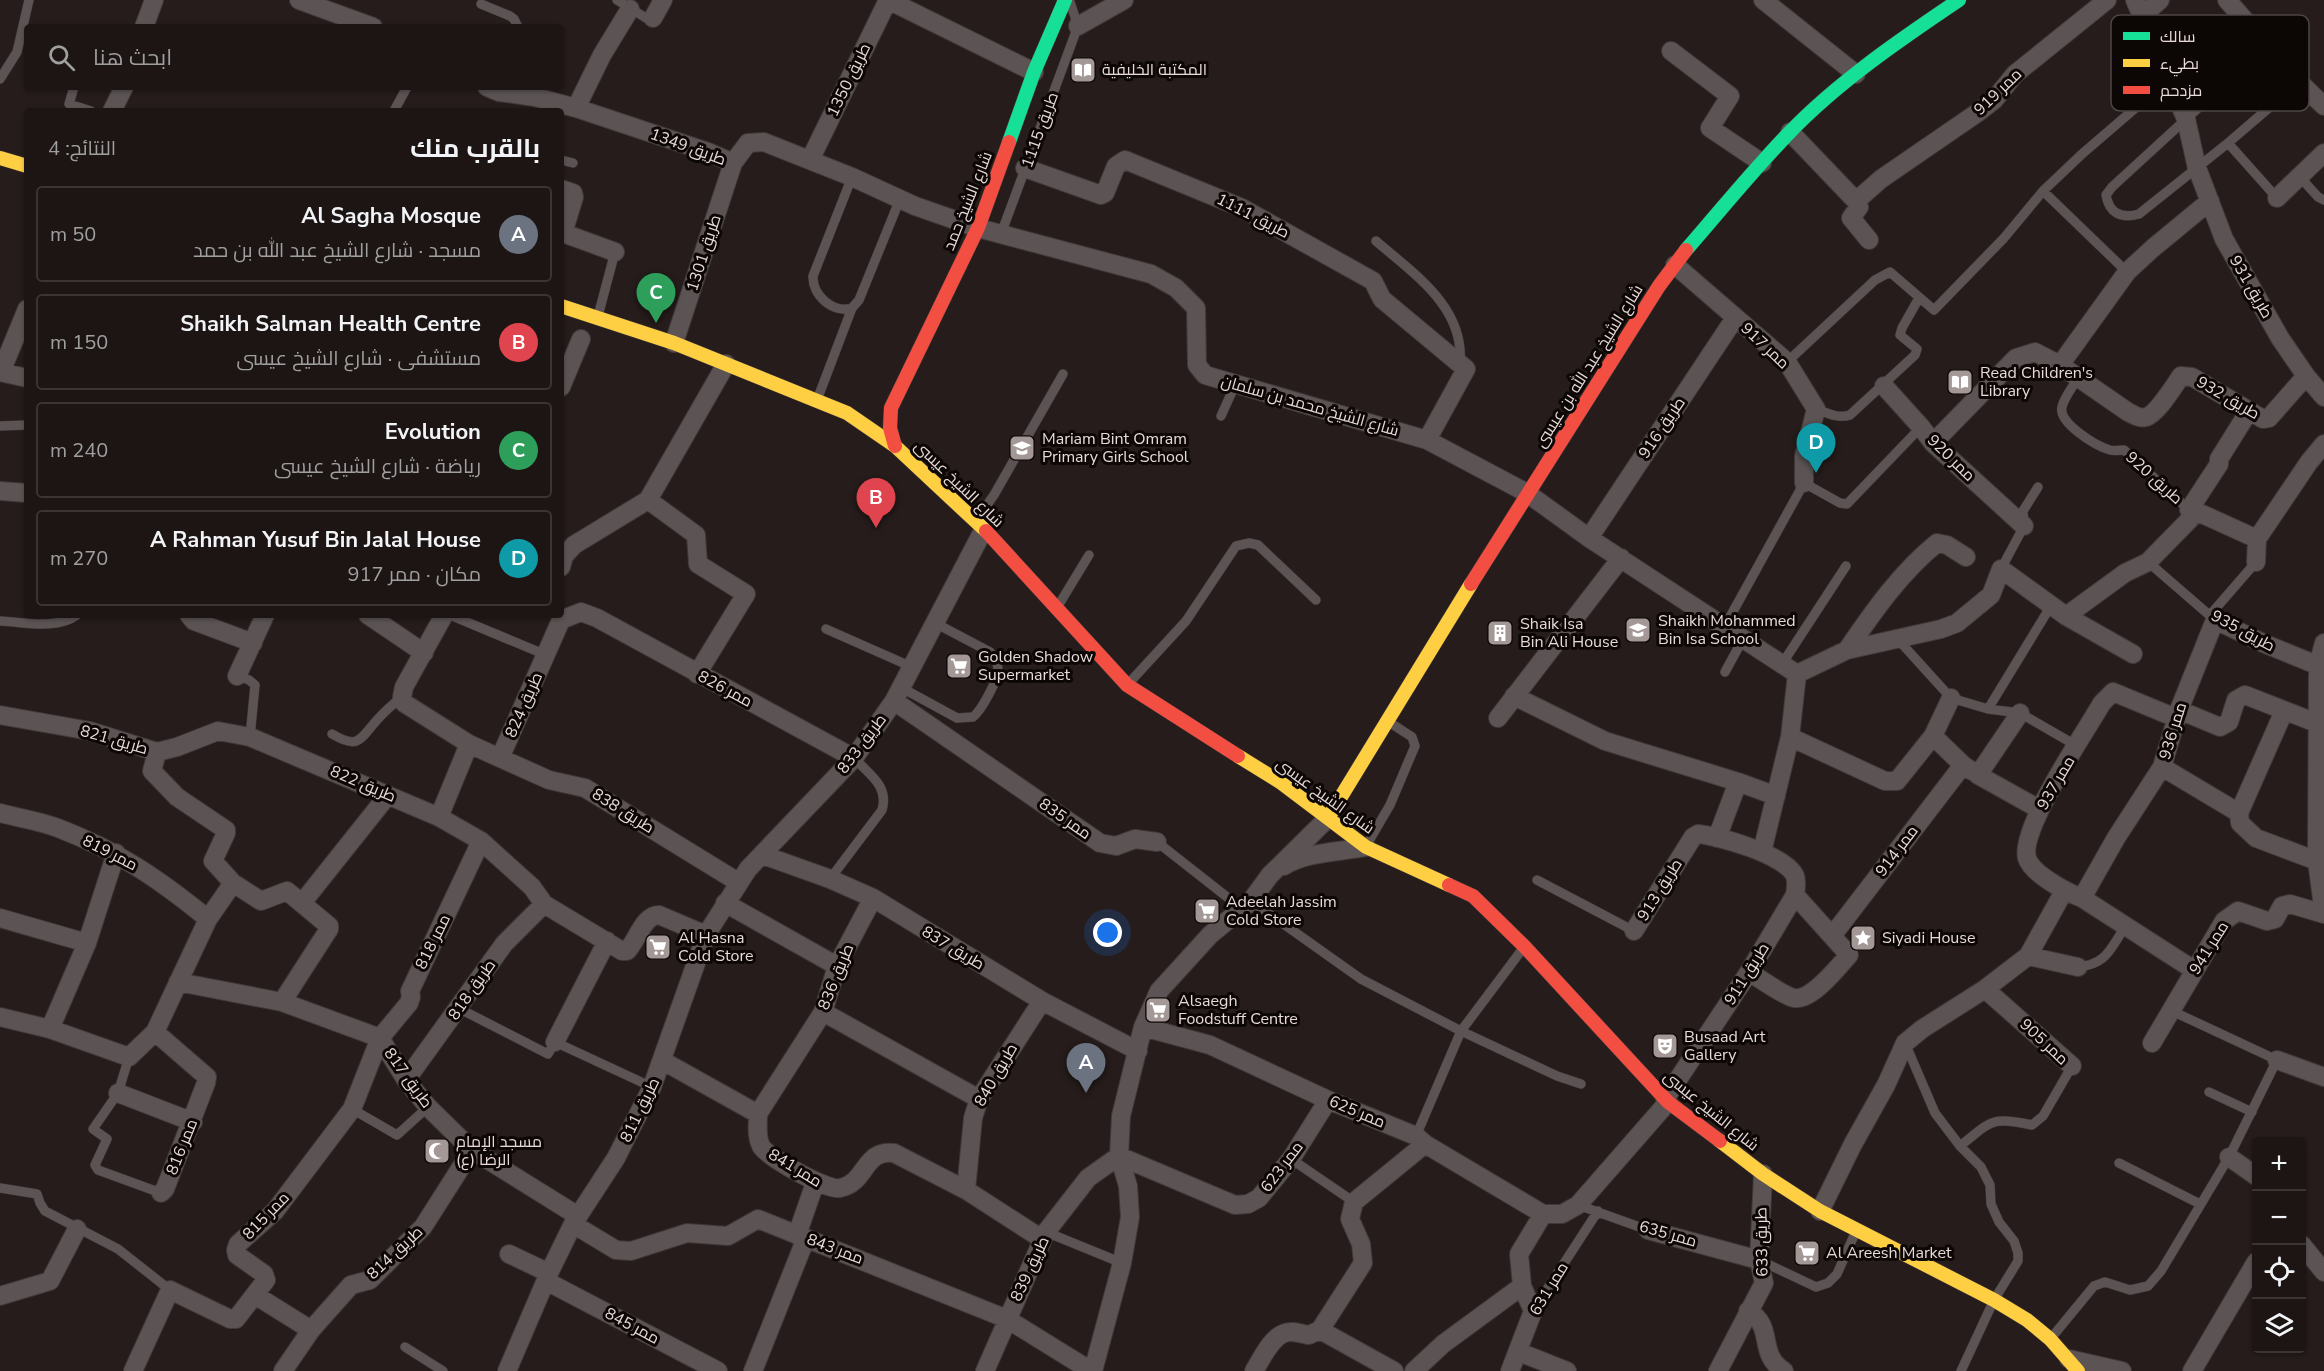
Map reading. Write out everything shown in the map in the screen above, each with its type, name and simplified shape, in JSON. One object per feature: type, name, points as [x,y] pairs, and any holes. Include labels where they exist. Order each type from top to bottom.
[{"type":"street","points":[[145,24],[154,0]]},
{"type":"street","points":[[299,0],[365,24]]},
{"type":"street","points":[[653,18],[663,0]]},
{"type":"street","points":[[888,0],[1034,72]]},
{"type":"street","name":"طريق 1350","points":[[810,160],[888,0]]},
{"type":"street","name":"شارع الشيخ حمد","points":[[896,446],[881,411],[978,228],[1034,72],[1067,0]]},
{"type":"street","points":[[1078,26],[1124,0]]},
{"type":"street","points":[[1763,0],[1856,74]]},
{"type":"street","name":"شارع الشيخ عبد الله بن عيسى","points":[[1328,818],[1527,493],[1659,286],[1790,132],[1856,74],[1905,36],[1959,0]]},
{"type":"street","name":"ممر 919","points":[[1856,201],[1881,179],[1994,100],[2015,74],[2107,0]]},
{"type":"street","points":[[2138,8],[2160,0]]},
{"type":"street","points":[[2227,0],[2241,15]]},
{"type":"street","points":[[576,108],[624,5]]},
{"type":"street","points":[[1671,51],[1730,96],[1710,128],[1762,163]]},
{"type":"street","points":[[114,108],[122,90]]},
{"type":"street","name":"طريق 1349","points":[[498,90],[517,103],[576,108],[708,152],[733,163],[748,143],[764,142],[900,199],[978,228]]},
{"type":"street","points":[[2309,92],[2324,106]]},
{"type":"street","name":"طريق 931","points":[[2182,111],[2197,168],[2224,239],[2280,338],[2306,376],[2324,397]]},
{"type":"street","points":[[1790,132],[1856,201],[1859,207],[1851,218],[1869,240]]},
{"type":"street","points":[[2277,198],[2324,153]]},
{"type":"street","points":[[0,158],[24,165]]},
{"type":"street","name":"طريق 1111","points":[[1025,168],[1104,195],[1116,166],[1125,160],[1242,208],[1373,281],[1382,299],[1463,367]]},
{"type":"street","name":"طريق 1301","points":[[674,343],[733,163]]},
{"type":"street","points":[[564,190],[573,193],[574,197],[564,230]]},
{"type":"street","points":[[2060,365],[2127,272],[2210,201]]},
{"type":"street","name":"شارع الشيخ محمد بن سلمان","points":[[978,228],[1151,274],[1176,288],[1196,308],[1197,366],[1205,375],[1427,440],[1527,493]]},
{"type":"street","points":[[564,233],[615,252]]},
{"type":"street","name":"ممر 917","points":[[1676,265],[1787,362],[1816,408]]},
{"type":"street","name":"شارع الشيخ عيسى","points":[[564,307],[674,343],[847,413],[896,446],[980,525],[1127,685],[1280,782],[1366,847],[1473,896],[1524,946],[1667,1101],[1763,1174],[1820,1211],[1994,1300],[2027,1320],[2050,1339],[2074,1365]]},
{"type":"street","points":[[24,316],[0,372],[24,377]]},
{"type":"street","name":"طريق 916","points":[[1589,538],[1734,318]]},
{"type":"street","points":[[564,380],[581,339]]},
{"type":"street","name":"طريق 932","points":[[1932,443],[2016,358],[2035,352],[2060,365],[2137,416],[2145,418],[2153,413],[2181,376],[2187,375],[2263,419],[2269,418],[2306,376]]},
{"type":"street","points":[[565,556],[648,500],[726,364]]},
{"type":"street","points":[[1427,440],[1463,367]]},
{"type":"street","name":"ممر 920","points":[[1884,386],[1922,427],[1932,443],[2024,526]]},
{"type":"street","points":[[1804,483],[1804,456],[1816,408]]},
{"type":"street","points":[[847,413],[881,411]]},
{"type":"street","points":[[2059,610],[2148,562],[2192,512],[2219,464],[2219,459],[2249,411]]},
{"type":"street","points":[[2256,562],[2257,539],[2309,462],[2324,444]]},
{"type":"street","points":[[0,491],[24,493]]},
{"type":"street","points":[[1527,493],[1589,538],[1797,674]]},
{"type":"street","points":[[648,500],[696,535],[698,564],[746,594],[698,674]]},
{"type":"street","name":"طريق 920","points":[[2192,512],[2202,514],[2257,539]]},
{"type":"street","name":"طريق 833","points":[[706,935],[748,869],[854,758],[898,694],[935,623],[980,525]]},
{"type":"street","points":[[1847,650],[1872,614],[1906,573],[1937,543],[1947,545],[1966,557]]},
{"type":"street","points":[[1498,718],[1621,558]]},
{"type":"street","points":[[1797,674],[1847,650],[1941,630],[1957,623],[1991,595],[2001,569],[2059,610],[2133,654]]},
{"type":"street","name":"طريق 824","points":[[564,615],[581,612],[597,618]]},
{"type":"street","name":"طريق 935","points":[[2213,617],[2263,643],[2321,667]]},
{"type":"street","name":"ممر 936","points":[[2073,894],[2116,838],[2162,767],[2177,714],[2213,617]]},
{"type":"street","points":[[192,618],[194,621],[253,643]]},
{"type":"street","points":[[237,676],[264,618]]},
{"type":"street","points":[[372,618],[424,653]]},
{"type":"street","points":[[402,697],[404,687],[442,618]]},
{"type":"street","name":"طريق 824","points":[[402,697],[409,708],[469,744],[500,758],[546,655],[555,618]]},
{"type":"street","name":"ممر 826","points":[[597,618],[854,758]]},
{"type":"street","points":[[2324,643],[2319,724],[2320,834],[2317,861],[2324,911]]},
{"type":"street","points":[[1762,852],[1790,737],[1797,674]]},
{"type":"street","name":"ممر 937","points":[[2177,714],[2113,692],[2102,702],[2039,809],[2027,845],[2027,857],[2032,867],[2194,970]]},
{"type":"street","name":"ممر 835","points":[[898,694],[1100,843],[1116,846],[1135,839],[1157,842]]},
{"type":"street","points":[[2177,714],[2220,727],[2229,722],[2236,700],[2245,695],[2319,724]]},
{"type":"street","points":[[1514,696],[1605,741],[1776,796]]},
{"type":"street","points":[[1790,737],[1885,781],[1897,781],[1933,736],[1951,698]]},
{"type":"street","points":[[2284,711],[2239,813],[2240,823],[2256,838],[2317,861]]},
{"type":"street","points":[[1978,776],[2020,712]]},
{"type":"street","name":"طريق 821","points":[[0,715],[90,731],[157,752],[152,771],[177,797],[226,830],[213,861],[233,883]]},
{"type":"street","name":"طريق 822","points":[[157,752],[218,731],[250,737],[440,817],[482,841],[532,887],[544,904]]},
{"type":"street","points":[[1933,736],[1978,776],[2039,809]]},
{"type":"street","points":[[440,817],[469,744]]},
{"type":"street","name":"طريق 838","points":[[500,758],[549,780],[585,788],[738,882]]},
{"type":"street","name":"ممر 914","points":[[1832,936],[1963,765]]},
{"type":"street","points":[[2162,767],[2239,813]]},
{"type":"street","points":[[1717,838],[1738,782]]},
{"type":"street","points":[[302,903],[388,795]]},
{"type":"street","name":"ممر 819","points":[[0,813],[57,827],[116,853],[164,882],[208,919]]},
{"type":"street","points":[[1092,1371],[1122,1263],[1130,1217],[1128,1186],[1119,1156],[1121,1116],[1143,1027],[1159,992],[1210,935],[1246,904],[1270,875],[1328,818]]},
{"type":"street","name":"طريق 913","points":[[1634,931],[1693,837],[1698,834],[1762,852],[1781,862],[1795,875],[1797,887],[1795,895]]},
{"type":"street","name":"ممر 818","points":[[380,1038],[409,1003],[410,991],[482,841]]},
{"type":"street","points":[[1270,875],[1290,862],[1314,855],[1339,853],[1366,847]]},
{"type":"street","points":[[50,1029],[87,943],[116,853]]},
{"type":"street","name":"طريق 837","points":[[763,855],[830,879],[873,898],[1042,1001],[1138,1051]]},
{"type":"street","points":[[0,1017],[50,1029],[129,1057],[155,1032],[208,919],[233,883],[261,902],[287,891],[330,927],[282,1002]]},
{"type":"street","points":[[1820,1211],[1853,1144],[1886,1085],[1905,1043],[2028,956],[2073,894]]},
{"type":"street","points":[[1749,972],[1794,998],[1804,997],[1814,991],[1849,955],[1795,895]]},
{"type":"street","name":"طريق 911","points":[[1552,1214],[1578,1205],[1667,1101],[1795,895]]},
{"type":"street","name":"طريق 836","points":[[758,1114],[823,1012],[837,966],[873,898]]},
{"type":"street","points":[[725,903],[837,966]]},
{"type":"street","points":[[544,904],[622,951],[627,951],[649,918],[654,915],[706,935]]},
{"type":"street","name":"طريق 818","points":[[406,1080],[460,1009],[504,944],[544,904]]},
{"type":"street","name":"ممر 941","points":[[2152,1043],[2224,921],[2238,911],[2267,921],[2275,919],[2282,906],[2290,904],[2324,911]]},
{"type":"street","points":[[0,918],[87,943]]},
{"type":"street","name":"طريق 811","points":[[507,1371],[547,1277],[575,1220],[616,1158],[652,1087],[706,935]]},
{"type":"street","points":[[555,1042],[607,941]]},
{"type":"street","points":[[2028,956],[2078,967]]},
{"type":"street","name":"طريق 817","points":[[178,982],[282,1002],[380,1038],[406,1080],[428,1107],[472,1150],[575,1220]]},
{"type":"street","name":"ممر 905","points":[[1985,988],[2072,1066]]},
{"type":"street","name":"طريق 840","points":[[966,1190],[973,1118],[979,1099],[1042,1001]]},
{"type":"street","points":[[823,1012],[979,1099]]},
{"type":"street","name":"ممر 625","points":[[1143,1027],[1210,1045],[1420,1140],[1552,1214]]},
{"type":"street","name":"ممر 816","points":[[155,1032],[207,1077],[193,1122],[165,1189],[161,1193]]},
{"type":"street","name":"ممر 815","points":[[170,1290],[230,1319],[240,1317],[266,1277],[237,1255],[238,1244],[275,1211],[352,1109],[380,1038]]},
{"type":"street","points":[[2277,1060],[2324,1077]]},
{"type":"street","points":[[663,1061],[758,1114]]},
{"type":"street","points":[[118,1093],[193,1122]]},
{"type":"street","name":"ممر 623","points":[[1119,1156],[1235,1205],[1248,1204],[1258,1198],[1291,1159],[1328,1100]]},
{"type":"street","name":"ممر 841","points":[[758,1114],[757,1134],[762,1148],[815,1183],[833,1189],[844,1188],[855,1181],[875,1155],[883,1151],[894,1153],[966,1190],[1044,1236]]},
{"type":"street","points":[[1254,1371],[1274,1341],[1284,1333],[1295,1332],[1309,1335],[1320,1330],[1363,1263],[1361,1244],[1350,1219],[1354,1202],[1420,1140]]},
{"type":"street","name":"طريق 814","points":[[282,1371],[310,1330],[351,1285],[370,1280],[423,1227],[472,1150]]},
{"type":"street","name":"طريق 839","points":[[985,1371],[1044,1236],[1088,1178],[1119,1156]]},
{"type":"street","points":[[2229,1157],[2252,1173]]},
{"type":"street","name":"طريق 633","points":[[1718,1371],[1764,1283],[1759,1260],[1763,1174]]},
{"type":"street","points":[[753,1371],[801,1236],[815,1183]]},
{"type":"street","points":[[1533,1311],[1522,1286],[1519,1254],[1552,1214]]},
{"type":"street","name":"ممر 843","points":[[575,1220],[616,1250],[632,1251],[687,1233],[728,1236],[758,1219],[1007,1319],[1092,1371]]},
{"type":"street","points":[[0,1296],[50,1281],[77,1229]]},
{"type":"street","name":"ممر 635","points":[[1648,1230],[1759,1260]]},
{"type":"street","points":[[2306,1251],[2324,1272]]},
{"type":"street","points":[[509,1254],[547,1277]]},
{"type":"street","points":[[2192,1371],[2252,1269]]},
{"type":"street","name":"ممر 845","points":[[547,1277],[718,1371]]},
{"type":"street","points":[[1414,1371],[1443,1344],[1522,1286]]},
{"type":"street","points":[[133,1371],[170,1290]]},
{"type":"street","points":[[255,1295],[310,1330]]},
{"type":"street","name":"ممر 631","points":[[1510,1371],[1533,1311]]},
{"type":"street","points":[[1748,1311],[1757,1316],[1762,1323],[1774,1365],[1784,1371]]},
{"type":"street","points":[[1320,1330],[1394,1371]]},
{"type":"street","points":[[1519,1352],[1567,1371]]},
{"type":"street","points":[[2074,1365],[2122,1371]]},
{"type":"lane","points":[[0,79],[17,52],[29,0]]},
{"type":"lane","points":[[1067,0],[1078,26]]},
{"type":"lane","points":[[481,4],[510,16],[516,24]]},
{"type":"lane","points":[[624,5],[646,18],[653,18]]},
{"type":"lane","name":"طريق 1115","points":[[1001,234],[1078,26]]},
{"type":"lane","points":[[17,52],[24,55]]},
{"type":"lane","points":[[73,90],[69,104],[82,108]]},
{"type":"lane","points":[[396,108],[405,90]]},
{"type":"lane","points":[[1787,362],[1875,280],[1890,272],[1934,310],[2004,238],[2043,191],[2132,111]]},
{"type":"lane","points":[[2195,111],[2112,187],[2106,195],[2108,204],[2114,212],[2122,216],[2139,214],[2265,111]]},
{"type":"lane","points":[[2228,143],[2277,198]]},
{"type":"lane","points":[[564,161],[573,163]]},
{"type":"lane","points":[[2299,176],[2318,197],[2324,200]]},
{"type":"lane","points":[[852,177],[815,270],[813,282],[820,297],[839,309],[852,308]]},
{"type":"lane","points":[[2043,191],[2127,272]]},
{"type":"lane","points":[[816,402],[852,308],[859,300],[900,199]]},
{"type":"lane","points":[[1376,241],[1441,300],[1453,322],[1463,367]]},
{"type":"lane","points":[[598,318],[615,252]]},
{"type":"lane","points":[[1816,408],[1835,416],[1850,415],[1916,355],[1917,349],[1900,335],[1919,298]]},
{"type":"lane","points":[[980,525],[994,495],[1063,374]]},
{"type":"lane","name":"طريق 920","points":[[2078,377],[2061,408],[2067,423],[2110,450],[2124,450],[2192,512]]},
{"type":"lane","points":[[1221,416],[1235,384]]},
{"type":"lane","points":[[0,426],[24,425]]},
{"type":"lane","points":[[1725,626],[1804,483],[1840,503],[1847,504],[1922,427]]},
{"type":"lane","points":[[2001,569],[2024,526],[2023,511],[2038,487]]},
{"type":"lane","points":[[1127,685],[1186,621],[1236,546],[1249,543],[1258,545],[1316,600]]},
{"type":"lane","points":[[1056,608],[1089,555]]},
{"type":"lane","name":"طريق 935","points":[[2148,562],[2213,617]]},
{"type":"lane","points":[[2213,617],[2256,562]]},
{"type":"lane","points":[[1782,664],[1846,566]]},
{"type":"lane","points":[[1988,709],[2059,610]]},
{"type":"lane","points":[[0,621],[57,624],[72,618]]},
{"type":"lane","points":[[457,618],[546,655]]},
{"type":"lane","points":[[898,694],[957,718],[973,717],[980,710],[997,676],[998,664],[995,657],[990,652],[935,623]]},
{"type":"lane","points":[[826,629],[912,667]]},
{"type":"lane","points":[[1725,672],[1743,639]]},
{"type":"lane","points":[[1895,640],[1903,645],[1951,698],[1988,709],[2020,712],[2077,746]]},
{"type":"lane","points":[[237,676],[255,685],[250,737]]},
{"type":"lane","points":[[332,734],[348,742],[357,742],[363,738],[376,720],[402,697]]},
{"type":"lane","points":[[1366,847],[1390,806],[1415,746],[1412,737],[1387,721]]},
{"type":"lane","points":[[830,879],[882,810],[885,800],[883,789],[854,758]]},
{"type":"lane","name":"ممر 835","points":[[1157,842],[1246,904],[1361,979],[1461,1031],[1557,1076],[1581,1084]]},
{"type":"lane","name":"طريق 913","points":[[1537,880],[1634,931]]},
{"type":"lane","points":[[2078,967],[2092,965],[2104,958],[2125,927]]},
{"type":"lane","points":[[1420,1140],[1461,1031],[1524,946]]},
{"type":"lane","points":[[460,1009],[548,1054],[555,1042],[652,1087]]},
{"type":"lane","points":[[2050,1339],[2094,1286],[2105,1282],[2130,1290],[2148,1286],[2161,1271],[2229,1157],[2277,1060],[2172,1011]]},
{"type":"lane","points":[[1905,1043],[1935,1113],[1960,1146],[1981,1167],[1990,1185],[1991,1204],[1999,1222],[2014,1241],[2018,1253],[2018,1261],[1994,1300],[1961,1371]]},
{"type":"lane","name":"ممر 816","points":[[129,1057],[118,1093],[93,1129],[106,1139],[96,1167],[161,1193]]},
{"type":"lane","name":"ممر 905","points":[[1960,1146],[1991,1122],[2004,1119],[2032,1125],[2043,1116],[2072,1066]]},
{"type":"lane","points":[[2209,1092],[2253,1112]]},
{"type":"lane","points":[[352,1109],[397,1135],[428,1107]]},
{"type":"lane","points":[[1291,1159],[1354,1202]]},
{"type":"lane","points":[[2120,1163],[2200,1204]]},
{"type":"lane","points":[[0,1188],[37,1194],[45,1211],[118,1249],[170,1290]]},
{"type":"lane","name":"ممر 635","points":[[1578,1205],[1648,1230]]},
{"type":"lane","name":"ممر 631","points":[[1533,1311],[1598,1211]]},
{"type":"lane","points":[[1759,1260],[1816,1287],[1828,1283],[1837,1274],[1856,1231]]},
{"type":"lane","points":[[1044,1236],[1122,1263]]},
{"type":"lane","points":[[405,1347],[443,1371]]},
{"type":"traffic: fast","points":[[1009,142],[1034,72],[1065,0]]},
{"type":"traffic: fast","points":[[1686,250],[1762,161],[1808,114],[1871,62],[1959,0]]},
{"type":"traffic: slow","points":[[0,158],[24,165]]},
{"type":"traffic: slow","points":[[564,307],[674,343],[847,413],[895,446],[986,531]]},
{"type":"traffic: slow","points":[[1328,818],[1471,584]]},
{"type":"traffic: slow","points":[[1238,756],[1280,782],[1366,847],[1449,885]]},
{"type":"traffic: slow","points":[[1720,1141],[1763,1174],[1820,1211],[1994,1300],[2027,1320],[2050,1339],[2078,1371]]},
{"type":"traffic: jam","points":[[895,446],[890,428],[891,408],[978,228],[1009,142]]},
{"type":"traffic: jam","points":[[1471,584],[1659,286],[1686,250]]},
{"type":"traffic: jam","points":[[986,531],[1127,685],[1238,756]]},
{"type":"traffic: jam","points":[[1449,885],[1473,896],[1524,946],[1668,1102],[1720,1141]]},
{"type":"place","name":"المكتبة الخليفية","points":[[1083,70]]},
{"type":"place","name":"Evolution","points":[[656,323]]},
{"type":"place","name":"Read Children's Library","points":[[1960,382]]},
{"type":"place","name":"Mariam Bint Omram Primary Girls School","points":[[1022,448]]},
{"type":"place","name":"A Rahman Yusuf Bin Jalal House","points":[[1816,473]]},
{"type":"place","name":"Shaikh Salman Health Centre","points":[[876,528]]},
{"type":"place","name":"Shaikh Mohammed Bin Isa School","points":[[1638,630]]},
{"type":"place","name":"Shaik Isa Bin Ali House","points":[[1500,633]]},
{"type":"place","name":"Golden Shadow Supermarket","points":[[959,666]]},
{"type":"place","name":"Adeelah Jassim Cold Store","points":[[1207,911]]},
{"type":"place","name":"Siyadi House","points":[[1863,938]]},
{"type":"place","name":"Al Hasna Cold Store","points":[[658,947]]},
{"type":"place","name":"Alsaegh Foodstuff Centre","points":[[1158,1010]]},
{"type":"place","name":"Busaad Art Gallery","points":[[1665,1046]]},
{"type":"place","name":"Al Sagha Mosque","points":[[1086,1093]]},
{"type":"place","name":"مسجد الإمام الرضا (ع)","points":[[437,1151]]},
{"type":"place","name":"Al Areesh Market","points":[[1807,1253]]}]
